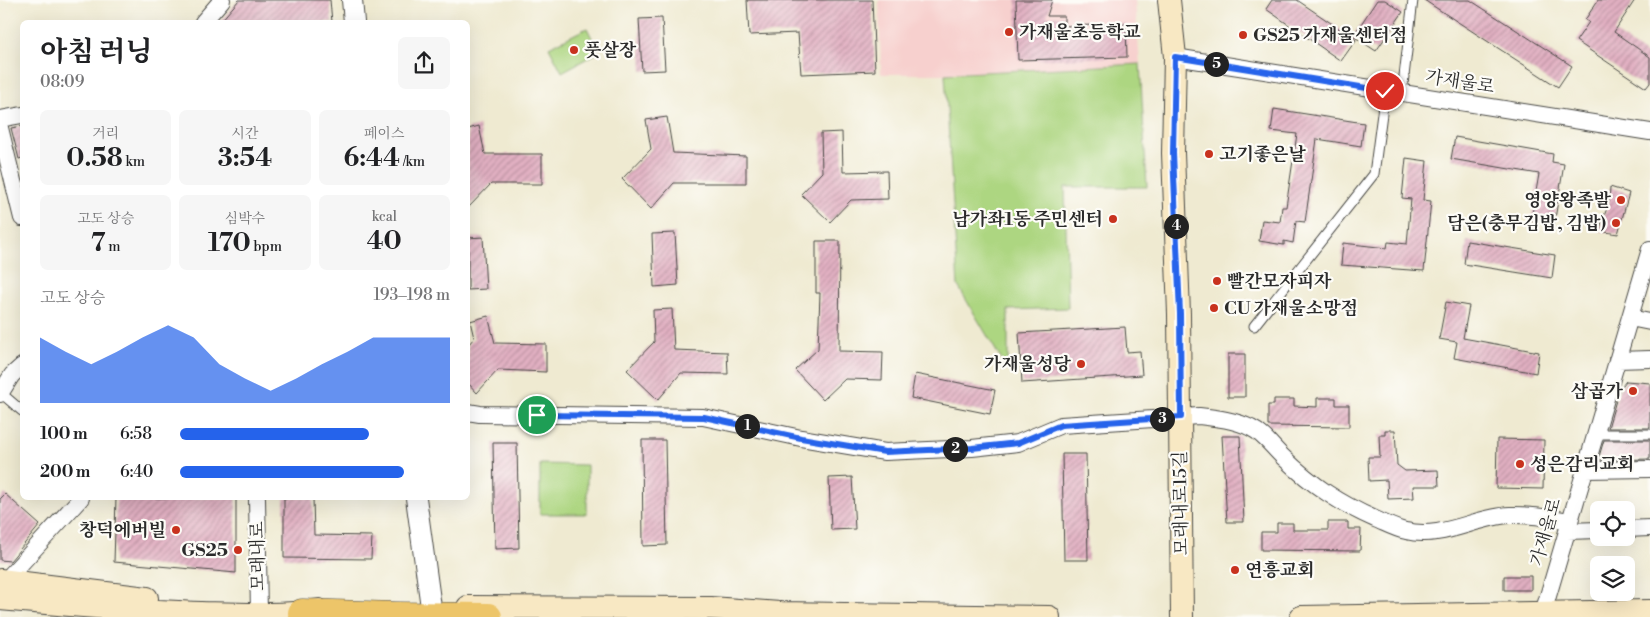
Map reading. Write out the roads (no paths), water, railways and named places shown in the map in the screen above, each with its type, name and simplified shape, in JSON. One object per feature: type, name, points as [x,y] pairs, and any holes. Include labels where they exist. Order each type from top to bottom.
[{"type":"highway","points":[[302,613],[488,617]]},
{"type":"main road","name":"모래내로15길","points":[[1169,0],[1175,57],[1173,153],[1180,314],[1182,617]]},
{"type":"main road","points":[[2,586],[131,595],[240,615]]},
{"type":"main road","name":"모래내로","points":[[240,615],[302,613],[360,604],[431,607],[711,608],[780,613],[1049,617]]},
{"type":"main road","points":[[1301,617],[1650,611]]},
{"type":"street","points":[[205,20],[222,0]]},
{"type":"street","points":[[352,0],[354,20]]},
{"type":"street","name":"가재울로","points":[[1175,57],[1650,132]]},
{"type":"street","points":[[0,119],[20,115]]},
{"type":"street","points":[[0,128],[20,210]]},
{"type":"street","name":"가재울로","points":[[1543,613],[1650,249]]},
{"type":"street","points":[[1630,318],[1650,322]]},
{"type":"street","points":[[1617,360],[1650,359]]},
{"type":"street","points":[[0,393],[12,375],[20,368]]},
{"type":"street","points":[[470,412],[704,417],[801,438],[885,452],[972,448],[1018,443],[1061,425],[1199,416],[1222,419],[1252,428],[1313,484],[1336,501],[1406,531],[1419,534],[1437,532],[1510,515],[1542,517],[1569,526],[1590,529]]},
{"type":"street","points":[[1585,470],[1650,469]]},
{"type":"street","points":[[2,586],[79,500]]},
{"type":"street","name":"모래내로","points":[[240,615],[257,500]]},
{"type":"street","points":[[416,500],[431,607]]},
{"type":"street","points":[[1635,529],[1650,528]]},
{"type":"lane","points":[[1402,93],[1413,0]]},
{"type":"lane","points":[[1254,326],[1374,174],[1385,91]]},
{"type":"lane","points":[[0,393],[20,409]]},
{"type":"lane","points":[[1596,434],[1650,434]]},
{"type":"place","name":"가재울초등학교","points":[[1009,32]]},
{"type":"place","name":"GS25 가재울센터점","points":[[1243,35]]},
{"type":"place","name":"풋살장","points":[[574,50]]},
{"type":"place","name":"고기좋은날","points":[[1209,154]]},
{"type":"place","name":"영양왕족발","points":[[1621,200]]},
{"type":"place","name":"남가좌1동 주민센터","points":[[1113,219]]},
{"type":"place","name":"담은(충무김밥, 김밥)","points":[[1616,223]]},
{"type":"place","name":"빨간모자피자","points":[[1217,281]]},
{"type":"place","name":"CU 가재울소망점","points":[[1214,308]]},
{"type":"place","name":"가재울성당","points":[[1081,364]]},
{"type":"place","name":"삼곱가","points":[[1633,391]]},
{"type":"place","name":"성은감리교회","points":[[1520,464]]},
{"type":"place","name":"창덕에버빌","points":[[176,530]]},
{"type":"place","name":"GS25","points":[[238,550]]},
{"type":"place","name":"연흥교회","points":[[1235,570]]}]
